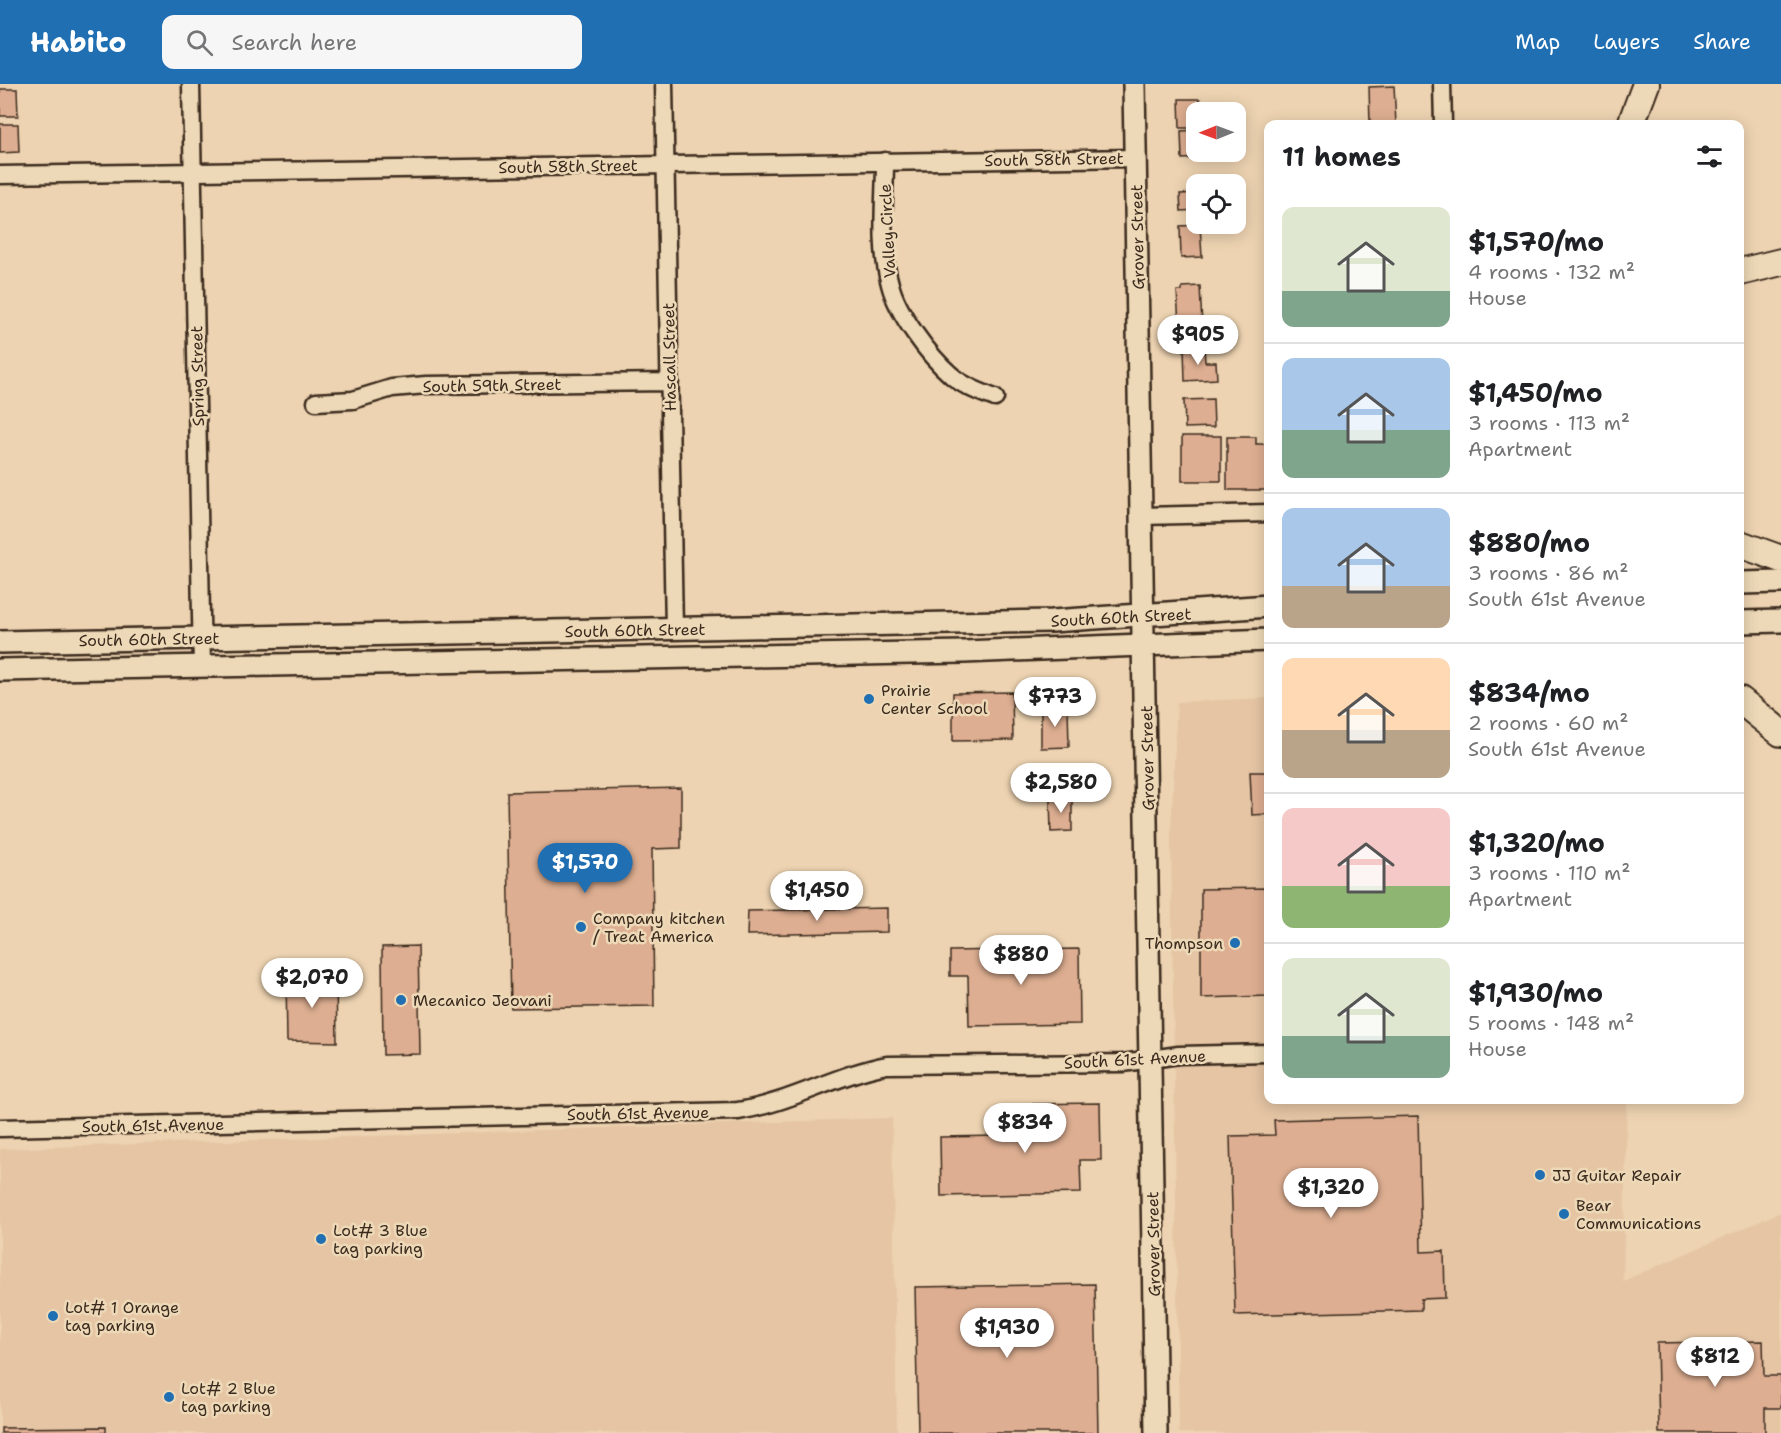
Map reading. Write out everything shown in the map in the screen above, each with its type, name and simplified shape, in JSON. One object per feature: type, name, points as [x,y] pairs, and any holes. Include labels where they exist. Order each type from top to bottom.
[{"type":"highway","points":[[1632,120],[1646,84]]},
{"type":"highway","points":[[1744,271],[1781,262]]},
{"type":"highway","points":[[1744,545],[1781,559]]},
{"type":"highway","points":[[1744,703],[1781,733]]},
{"type":"main road","name":"Grover Street","points":[[1134,84],[1145,645],[1156,1433]]},
{"type":"main road","points":[[1744,583],[1781,582]]},
{"type":"main road","name":"South 60th Street","points":[[0,642],[855,625],[1144,616],[1264,606]]},
{"type":"main road","points":[[1744,622],[1781,621]]},
{"type":"main road","points":[[714,657],[719,643],[725,641],[809,640],[855,625]]},
{"type":"main road","name":"South 60th Street","points":[[0,670],[714,657],[1264,640]]},
{"type":"street","name":"Spring Street","points":[[191,84],[201,668]]},
{"type":"street","name":"Hascall Street","points":[[664,84],[674,629]]},
{"type":"street","points":[[1442,84],[1443,120]]},
{"type":"street","name":"South 58th Street","points":[[0,175],[1136,158]]},
{"type":"street","name":"Valley Circle","points":[[885,161],[887,268],[896,299],[924,344],[951,375],[996,398]]},
{"type":"street","name":"South 59th Street","points":[[316,402],[353,400],[392,388],[426,385],[670,382]]},
{"type":"street","points":[[1142,516],[1264,513]]},
{"type":"street","name":"South 61st Avenue","points":[[0,1128],[738,1110],[776,1103],[850,1074],[887,1065],[1150,1060],[1179,1055],[1264,1053]]},
{"type":"shaded area","points":[[1264,698],[1264,1104],[1627,1104],[1623,1281],[1781,1212],[1781,1433],[1179,1433],[1171,833],[1177,702]]},
{"type":"shaded area","points":[[892,1118],[897,1433],[0,1433],[0,1149]]},
{"type":"building","points":[[1394,86],[1396,120],[1370,120],[1369,87]]},
{"type":"building","points":[[0,89],[17,89],[18,116],[0,116]]},
{"type":"building","points":[[1179,99],[1200,99],[1200,102],[1186,102],[1186,128],[1180,128]]},
{"type":"building","points":[[0,124],[18,124],[19,152],[0,153]]},
{"type":"building","points":[[1181,131],[1186,131],[1186,159],[1182,159]]},
{"type":"building","points":[[1180,194],[1186,194],[1186,211],[1181,211]]},
{"type":"building","points":[[1180,226],[1186,226],[1186,234],[1201,234],[1202,257],[1181,258]]},
{"type":"building","points":[[1200,286],[1202,325],[1179,326],[1177,291],[1182,291],[1182,287]]},
{"type":"building","points":[[1204,347],[1205,362],[1216,362],[1217,379],[1185,381],[1184,348]]},
{"type":"building","points":[[1213,399],[1214,427],[1185,428],[1184,400]]},
{"type":"building","points":[[1182,436],[1221,436],[1221,481],[1182,481]]},
{"type":"building","points":[[1227,437],[1256,437],[1256,444],[1264,444],[1264,490],[1227,490]]},
{"type":"building","points":[[1012,692],[1013,740],[953,741],[953,693]]},
{"type":"building","points":[[1068,707],[1069,747],[1041,748],[1041,708]]},
{"type":"building","points":[[1250,772],[1264,772],[1264,814],[1252,815]]},
{"type":"building","name":"Company kitchen / Treat America","points":[[681,788],[681,848],[652,849],[654,1006],[511,1008],[507,792]]},
{"type":"building","points":[[1050,797],[1072,797],[1072,831],[1051,832]]},
{"type":"building","name":"Thompson","points":[[1264,888],[1264,996],[1201,998],[1201,889]]},
{"type":"building","points":[[887,908],[887,932],[747,935],[748,911]]},
{"type":"building","name":"Mecanico Jeovani","points":[[418,946],[420,1054],[383,1055],[382,947]]},
{"type":"building","points":[[1079,949],[1080,1024],[969,1026],[968,976],[950,976],[950,951]]},
{"type":"building","points":[[286,977],[336,977],[337,1042],[287,1041]]},
{"type":"building","points":[[1100,1103],[1101,1160],[1080,1160],[1081,1193],[941,1196],[940,1137],[1000,1136],[1000,1131],[1022,1131],[1022,1104]]},
{"type":"building","points":[[1418,1116],[1421,1252],[1444,1251],[1445,1298],[1421,1299],[1421,1310],[1235,1315],[1230,1136],[1275,1135],[1274,1120]]},
{"type":"building","points":[[1095,1284],[1098,1433],[918,1433],[915,1287]]},
{"type":"building","points":[[1763,1341],[1764,1376],[1781,1376],[1781,1408],[1765,1408],[1765,1433],[1659,1433],[1657,1343]]},
{"type":"building","points":[[106,1427],[106,1433],[1,1433],[1,1428]]},
{"type":"place","name":"Prairie Center School","points":[[869,699]]},
{"type":"place","name":"Company kitchen / Treat America","points":[[581,927]]},
{"type":"place","name":"Thompson","points":[[1235,943]]},
{"type":"place","name":"Mecanico Jeovani","points":[[401,1000]]},
{"type":"place","name":"JJ Guitar Repair","points":[[1540,1175]]},
{"type":"place","name":"Bear Communications","points":[[1564,1214]]},
{"type":"place","name":"Lot# 3 Blue tag parking","points":[[321,1239]]},
{"type":"place","name":"Lot# 1 Orange tag parking","points":[[53,1316]]},
{"type":"place","name":"Lot# 2 Blue tag parking","points":[[169,1397]]}]
